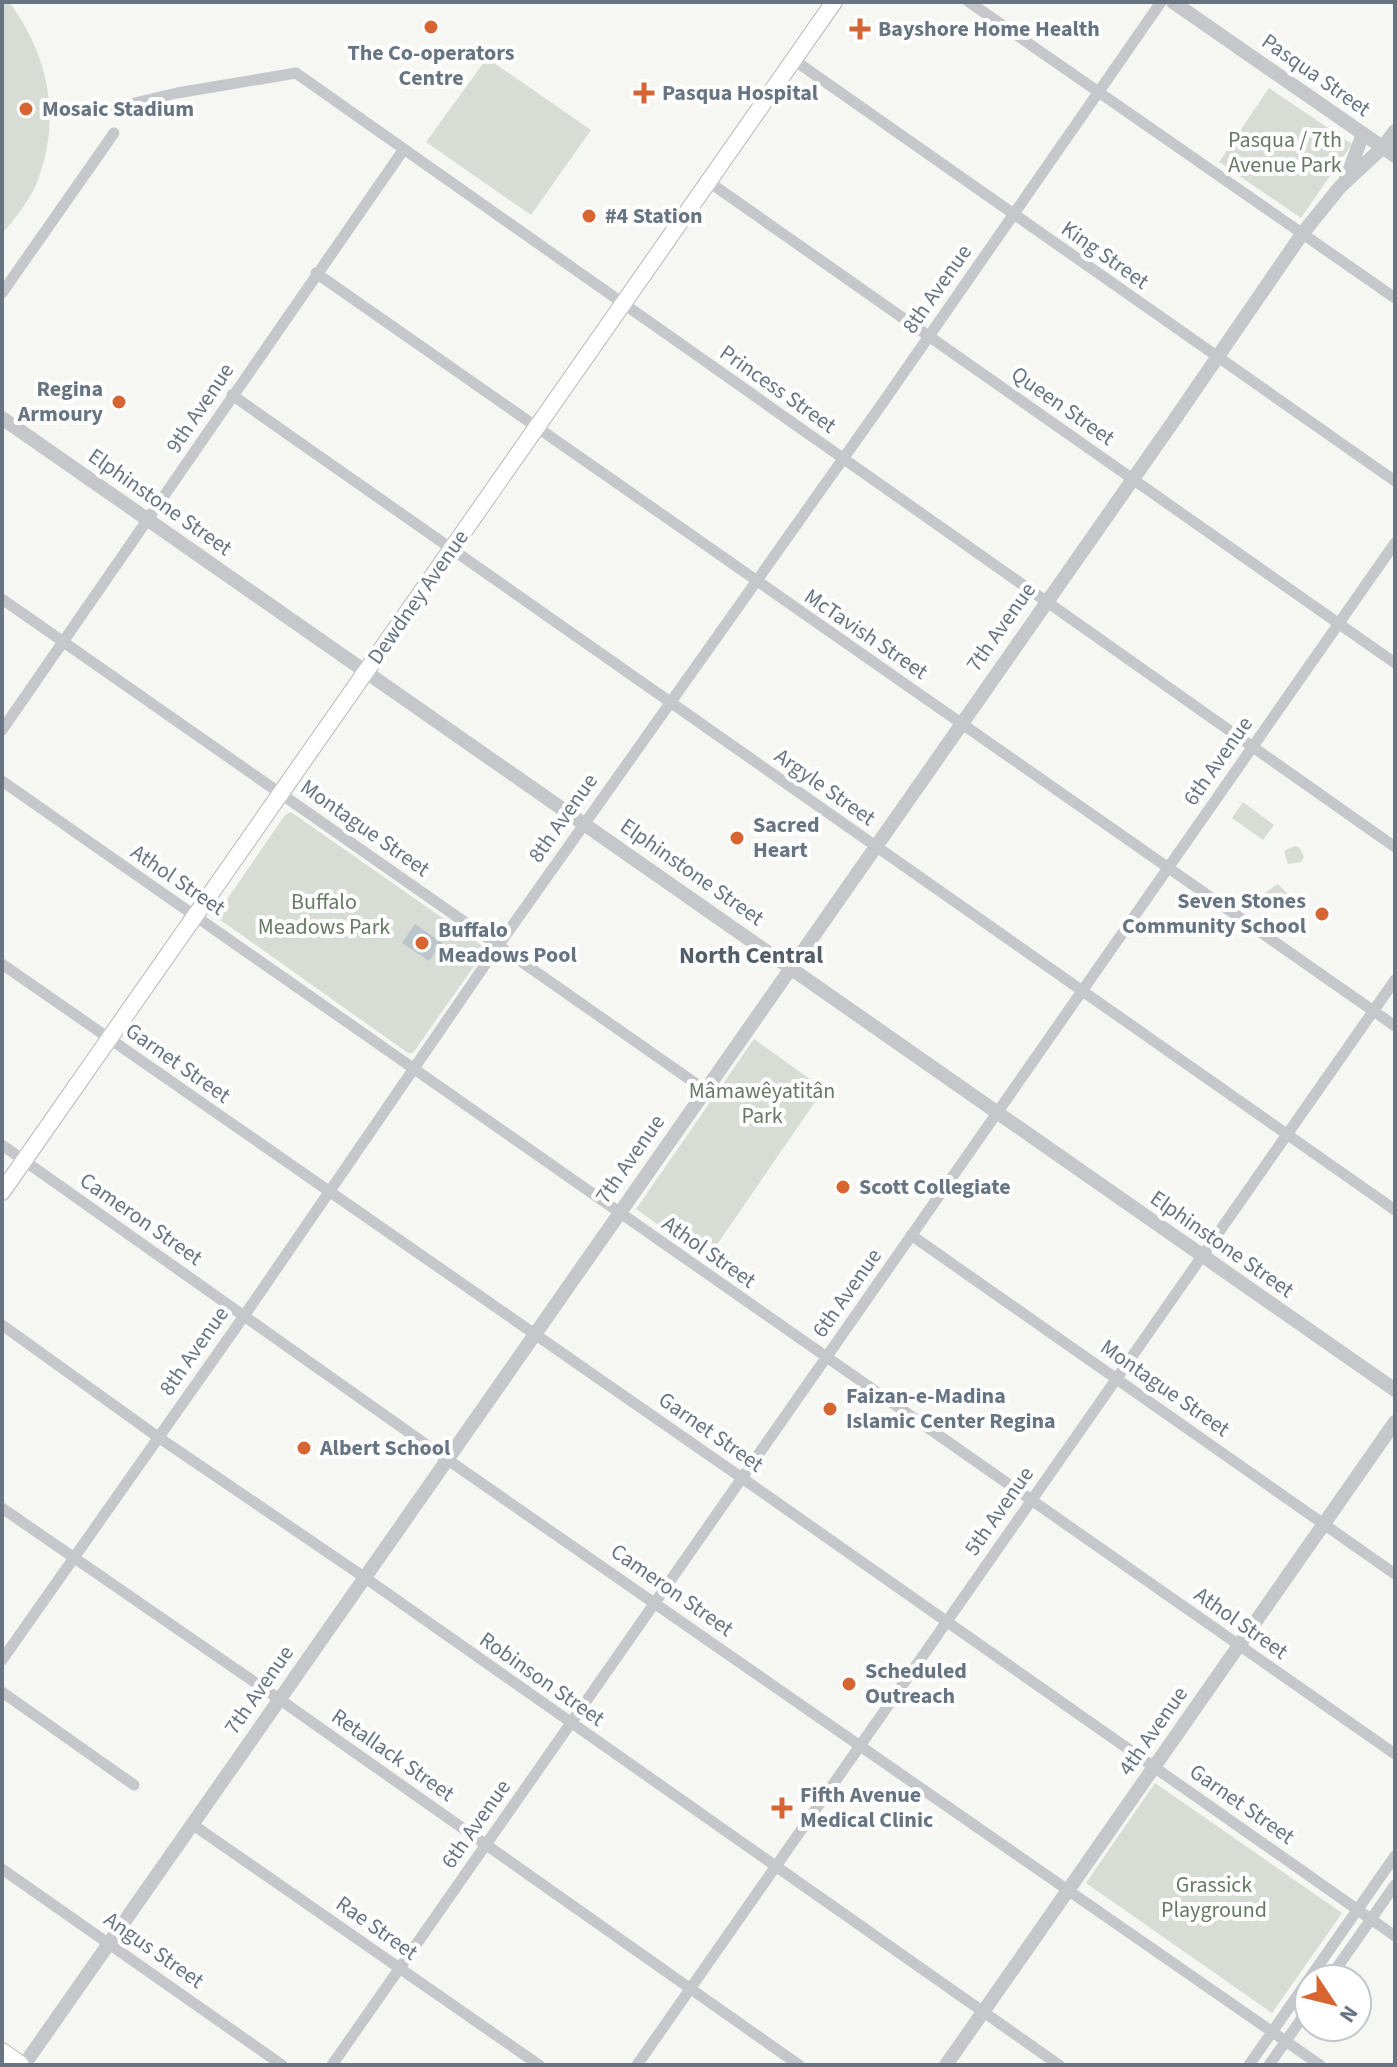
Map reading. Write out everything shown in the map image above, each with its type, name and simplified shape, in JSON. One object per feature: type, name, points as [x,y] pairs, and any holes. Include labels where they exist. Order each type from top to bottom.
[{"type":"main road","name":"Dewdney Avenue","points":[[2,1192],[834,2]]},
{"type":"main road","points":[[2,2052],[22,2065]]},
{"type":"street","points":[[969,2],[1395,298]]},
{"type":"street","name":"8th Avenue","points":[[2,1660],[244,1316],[498,946],[843,459],[1161,2]]},
{"type":"street","name":"Pasqua Street","points":[[1179,4],[1389,152]]},
{"type":"street","name":"King Street","points":[[794,60],[1395,481]]},
{"type":"street","name":"Princess Street","points":[[109,109],[177,93],[296,73],[1395,847]]},
{"type":"street","name":"7th Avenue","points":[[22,2065],[448,1460],[1302,234],[1344,183],[1389,152],[1395,131]]},
{"type":"street","points":[[2,293],[114,133]]},
{"type":"street","points":[[1344,183],[1363,134]]},
{"type":"street","name":"9th Avenue","points":[[2,730],[404,149]]},
{"type":"street","name":"Queen Street","points":[[709,182],[1395,663]]},
{"type":"street","name":"McTavish Street","points":[[316,273],[1395,1026]]},
{"type":"street","name":"Argyle Street","points":[[232,395],[1395,1210]]},
{"type":"street","name":"Elphinstone Street","points":[[2,418],[1395,1390]]},
{"type":"street","name":"6th Avenue","points":[[332,2065],[1395,543]]},
{"type":"street","name":"Montague Street","points":[[2,599],[705,1090]]},
{"type":"street","name":"Athol Street","points":[[2,781],[1395,1754]]},
{"type":"street","name":"Garnet Street","points":[[2,964],[1395,1936]]},
{"type":"street","name":"5th Avenue","points":[[637,2065],[1395,980]]},
{"type":"street","name":"Cameron Street","points":[[2,1145],[448,1460],[1320,2065]]},
{"type":"street","name":"Montague Street","points":[[911,1235],[1395,1574]]},
{"type":"street","name":"Robinson Street","points":[[2,1325],[1059,2065]]},
{"type":"street","name":"4th Avenue","points":[[946,2065],[1395,1422]]},
{"type":"street","name":"Retallack Street","points":[[2,1508],[799,2065]]},
{"type":"street","points":[[2,1692],[134,1785]]},
{"type":"street","name":"Rae Street","points":[[192,1824],[539,2065]]},
{"type":"street","points":[[1320,1963],[1395,1856]]},
{"type":"street","name":"Angus Street","points":[[2,1869],[282,2065]]},
{"type":"street","points":[[1340,1963],[1395,1885]]},
{"type":"street","points":[[1249,2065],[1293,2002]]},
{"type":"street","points":[[1269,2065],[1293,2031]]},
{"type":"green space","name":"Mosaic Stadium","points":[[2,2],[9,2],[22,22],[41,64],[47,86],[49,131],[46,154],[36,185],[2,234]]},
{"type":"green space","points":[[487,58],[591,130],[531,215],[426,142]]},
{"type":"green space","name":"Pasqua / 7th Avenue Park","points":[[1269,88],[1352,144],[1301,218],[1219,162]]},
{"type":"green space","points":[[1243,802],[1274,825],[1263,840],[1232,818]]},
{"type":"green space","name":"Buffalo Meadows Park","points":[[291,812],[484,947],[484,952],[413,1053],[408,1053],[219,919],[219,911],[285,815]]},
{"type":"green space","points":[[1299,847],[1304,857],[1301,862],[1288,864],[1284,851]]},
{"type":"green space","points":[[1278,884],[1287,893],[1278,904],[1266,904],[1260,896]]},
{"type":"green space","name":"Mâmawêyatitân Park","points":[[754,1039],[824,1089],[707,1259],[636,1209]]},
{"type":"green space","name":"Grassick Playground","points":[[1155,1783],[1342,1913],[1307,1963],[1293,1963],[1293,1983],[1272,2013],[1086,1883]]},
{"type":"shaded area","name":"Buffalo Meadows Pool","points":[[415,924],[442,943],[429,961],[402,943]]},
{"type":"place","name":"The Co-operators Centre","points":[[431,27]]},
{"type":"place","name":"Bayshore Home Health","points":[[860,29]]},
{"type":"place","name":"Pasqua Hospital","points":[[644,93]]},
{"type":"place","name":"Mosaic Stadium","points":[[26,109]]},
{"type":"place","name":"#4 Station","points":[[589,216]]},
{"type":"place","name":"Regina Armoury","points":[[119,402]]},
{"type":"place","name":"Sacred Heart","points":[[737,838]]},
{"type":"place","name":"Seven Stones Community School","points":[[1322,914]]},
{"type":"place","name":"Buffalo Meadows Pool","points":[[422,943]]},
{"type":"place","name":"Scott Collegiate","points":[[843,1187]]},
{"type":"place","name":"Faizan-e-Madina Islamic Center Regina","points":[[830,1409]]},
{"type":"place","name":"Albert School","points":[[304,1448]]},
{"type":"place","name":"Scheduled Outreach","points":[[849,1684]]},
{"type":"place","name":"Fifth Avenue Medical Clinic","points":[[782,1808]]},
{"type":"district","name":"North Central","points":[[751,955]]}]
